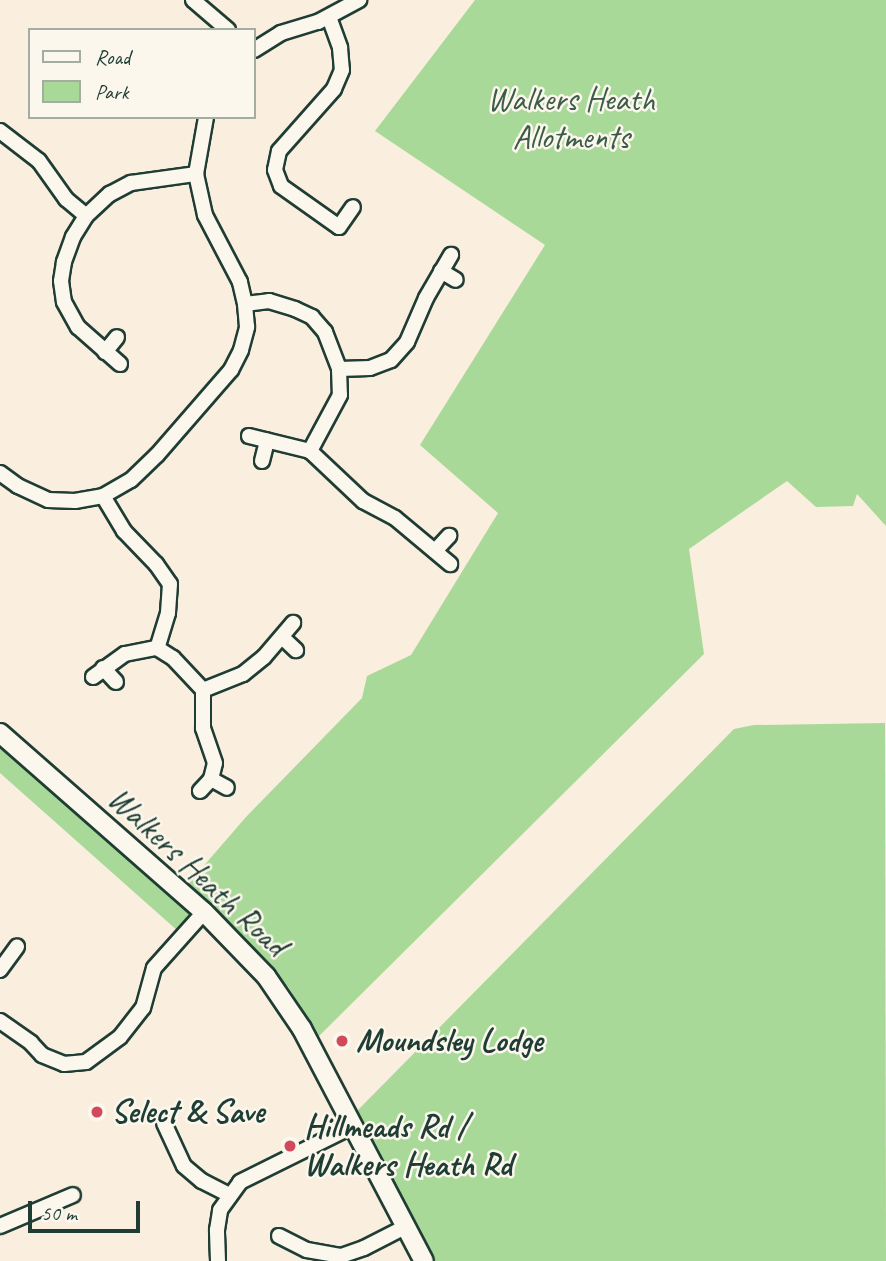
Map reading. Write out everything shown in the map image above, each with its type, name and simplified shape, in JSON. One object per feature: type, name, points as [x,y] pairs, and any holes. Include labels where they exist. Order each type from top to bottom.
[{"type":"street","points":[[194,0],[226,28]]},
{"type":"street","points":[[256,49],[281,33],[328,17],[359,0]]},
{"type":"street","points":[[328,17],[340,48],[342,70],[334,89],[279,151],[275,170],[281,186],[339,227],[353,207]]},
{"type":"street","points":[[0,473],[18,486],[48,500],[75,501],[103,496],[131,480],[157,455],[231,370],[241,350],[247,327],[245,304],[240,282],[205,215],[196,174],[206,119]]},
{"type":"street","points":[[2,137],[39,161],[66,200],[86,216]]},
{"type":"street","points":[[120,364],[78,327],[64,302],[64,262],[73,237],[86,216],[110,194],[131,183],[196,174]]},
{"type":"street","points":[[339,369],[370,368],[391,360],[407,342],[451,256]]},
{"type":"street","points":[[441,271],[456,280]]},
{"type":"street","points":[[245,304],[269,301],[312,317],[325,332],[339,369],[340,395],[310,451]]},
{"type":"street","points":[[105,352],[117,337]]},
{"type":"street","points":[[249,436],[310,451],[363,501],[395,518],[450,564]]},
{"type":"street","points":[[262,461],[267,441]]},
{"type":"street","points":[[103,496],[124,531],[156,564],[170,584],[168,613],[157,648]]},
{"type":"street","points":[[435,551],[449,536]]},
{"type":"street","points":[[203,690],[243,674],[283,638],[293,623]]},
{"type":"street","points":[[283,638],[296,650]]},
{"type":"street","points":[[116,682],[98,672],[125,654],[157,648],[173,658],[203,690],[203,728],[215,763],[211,779],[200,791]]},
{"type":"street","name":"Walkers Heath Road","points":[[0,733],[204,912],[250,957],[281,996],[302,1029],[351,1127],[424,1261]]},
{"type":"street","points":[[211,779],[227,788]]},
{"type":"street","points":[[0,1021],[31,1043],[42,1055],[64,1064],[86,1062],[120,1037],[135,1018],[148,997],[154,968],[204,912]]},
{"type":"street","points":[[0,970],[17,947]]},
{"type":"street","points":[[164,1123],[184,1166],[201,1181],[229,1195]]},
{"type":"street","points":[[218,1261],[217,1230],[220,1210],[229,1195],[254,1174],[351,1127]]},
{"type":"street","points":[[0,1226],[73,1195]]},
{"type":"street","points":[[279,1236],[306,1255],[341,1256],[364,1248],[407,1226]]},
{"type":"green space","name":"Walkers Heath Allotments","points":[[475,0],[886,0],[886,526],[857,494],[853,506],[816,507],[787,481],[689,549],[704,654],[317,1038],[289,988],[188,884],[246,817],[362,698],[367,676],[411,655],[498,513],[420,445],[545,245],[375,131]]},
{"type":"green space","points":[[885,723],[886,1261],[435,1261],[355,1113],[734,729],[754,725]]},
{"type":"green space","points":[[0,740],[190,906],[193,915],[179,932],[0,773]]},
{"type":"place","name":"Moundsley Lodge","points":[[342,1041]]},
{"type":"place","name":"Select & Save","points":[[97,1112]]},
{"type":"place","name":"Hillmeads Rd / Walkers Heath Rd","points":[[290,1146]]}]
